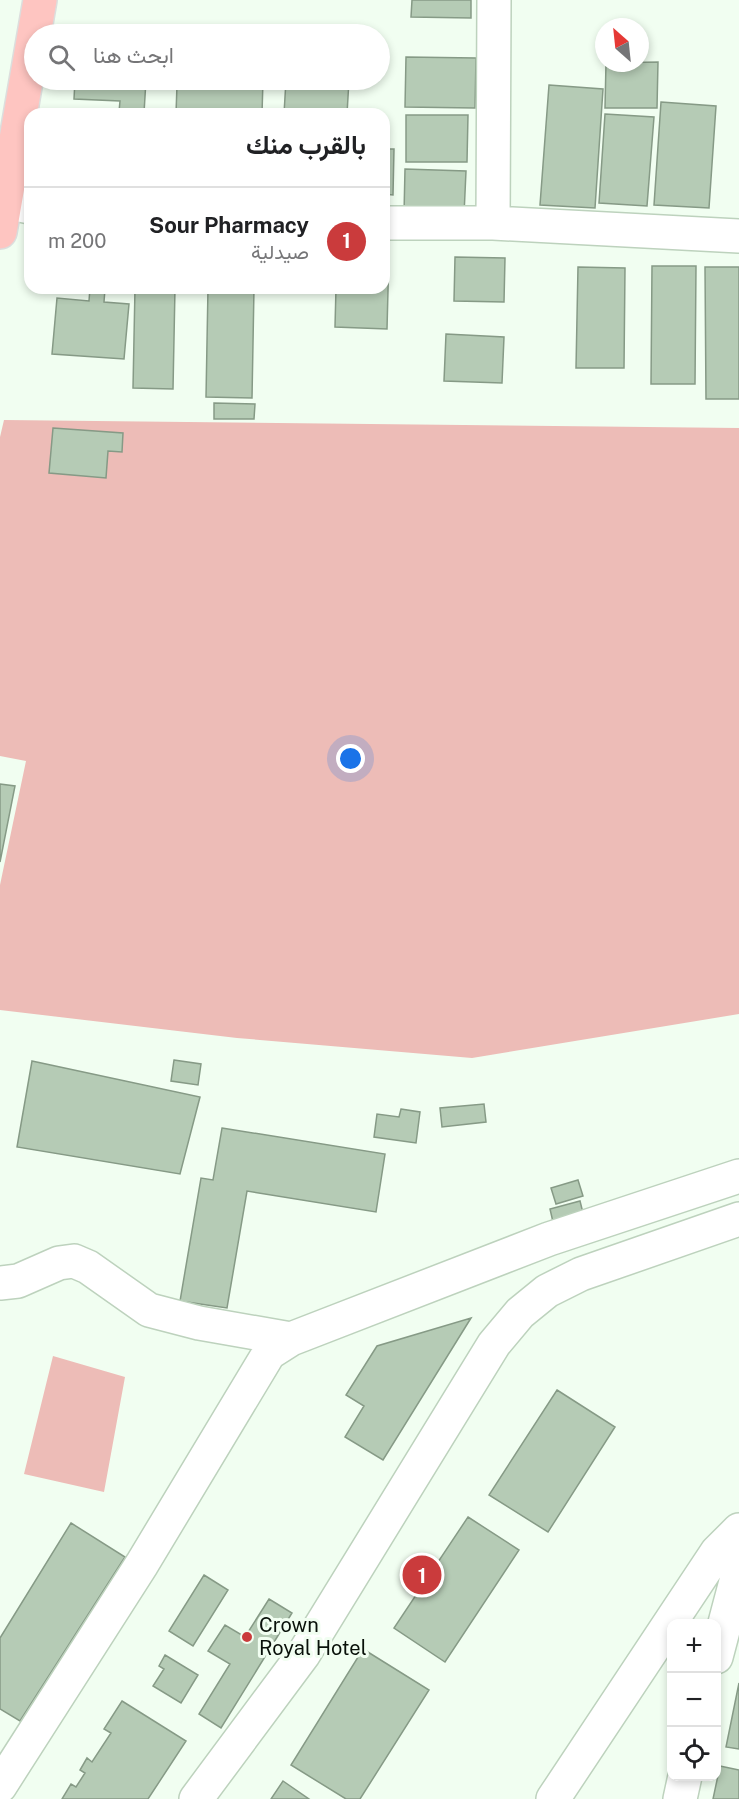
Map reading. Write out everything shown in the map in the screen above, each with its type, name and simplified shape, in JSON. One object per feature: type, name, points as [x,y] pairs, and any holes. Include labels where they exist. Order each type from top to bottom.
[{"type":"main road","points":[[36,24],[40,0]]},
{"type":"main road","points":[[24,108],[27,90]]},
{"type":"main road","points":[[9,210],[24,108]]},
{"type":"street","points":[[493,223],[494,0]]},
{"type":"street","points":[[390,223],[493,223],[739,236]]},
{"type":"street","points":[[0,1786],[142,1564],[269,1353],[291,1338],[549,1239],[739,1176]]},
{"type":"street","points":[[196,1799],[303,1655],[494,1344],[520,1313],[547,1291],[581,1274],[739,1219]]},
{"type":"street","points":[[0,1282],[18,1281],[58,1263],[74,1261],[88,1267],[149,1310],[199,1323],[291,1338]]},
{"type":"street","points":[[553,1799],[717,1552],[739,1530]]},
{"type":"street","points":[[721,1641],[739,1570]]},
{"type":"street","points":[[680,1799],[685,1781]]},
{"type":"shaded area","points":[[4,420],[739,428],[739,1014],[472,1058],[237,1038],[0,1010],[0,885],[26,761],[0,756],[0,437]]},
{"type":"shaded area","points":[[53,1356],[125,1377],[104,1492],[24,1474]]},
{"type":"building","points":[[412,0],[471,0],[471,18],[411,17]]},
{"type":"building","points":[[406,57],[476,58],[475,108],[405,107]]},
{"type":"building","points":[[649,62],[658,62],[657,108],[605,108],[606,72],[649,72]]},
{"type":"building","points":[[549,85],[603,89],[595,208],[540,205]]},
{"type":"building","points":[[74,90],[145,90],[144,108],[119,108],[120,101],[74,99]]},
{"type":"building","points":[[177,90],[263,90],[262,108],[176,108]]},
{"type":"building","points":[[285,90],[348,90],[347,108],[284,108]]},
{"type":"building","points":[[661,102],[716,106],[709,208],[654,205]]},
{"type":"building","points":[[605,114],[654,117],[647,206],[599,203]]},
{"type":"building","points":[[406,115],[468,115],[467,162],[406,162]]},
{"type":"building","points":[[390,149],[394,149],[393,195],[390,195]]},
{"type":"building","points":[[405,169],[466,171],[464,215],[404,214]]},
{"type":"building","points":[[455,257],[505,258],[504,302],[454,301]]},
{"type":"building","points":[[652,266],[696,266],[695,384],[651,384]]},
{"type":"building","points":[[578,267],[625,268],[624,368],[576,368]]},
{"type":"building","points":[[705,267],[739,267],[739,399],[706,399]]},
{"type":"building","points":[[90,294],[105,294],[104,302],[129,304],[124,359],[52,354],[57,298],[89,301]]},
{"type":"building","points":[[135,294],[175,294],[173,389],[133,388]]},
{"type":"building","points":[[208,294],[254,294],[252,398],[206,397]]},
{"type":"building","points":[[336,294],[388,294],[387,329],[335,327]]},
{"type":"building","points":[[446,334],[504,337],[502,383],[444,381]]},
{"type":"building","points":[[214,403],[255,404],[254,419],[214,419]]},
{"type":"building","points":[[53,428],[123,433],[122,452],[108,451],[106,478],[49,473]]},
{"type":"building","points":[[0,784],[15,786],[0,862]]},
{"type":"building","points":[[174,1060],[201,1064],[198,1085],[171,1081]]},
{"type":"building","points":[[32,1061],[200,1097],[180,1174],[17,1147]]},
{"type":"building","points":[[484,1104],[486,1122],[442,1127],[440,1108]]},
{"type":"building","points":[[401,1109],[420,1112],[416,1143],[374,1137],[377,1114],[399,1117]]},
{"type":"building","points":[[222,1128],[385,1154],[376,1212],[247,1191],[227,1308],[180,1301],[201,1178],[213,1180]]},
{"type":"building","points":[[578,1180],[583,1196],[556,1204],[551,1188]]},
{"type":"building","points":[[580,1201],[583,1213],[553,1222],[550,1209]]},
{"type":"building","points":[[471,1318],[383,1460],[345,1437],[364,1406],[346,1395],[377,1346]]},
{"type":"building","points":[[557,1390],[615,1427],[548,1532],[489,1495]]},
{"type":"building","points":[[468,1517],[519,1550],[445,1662],[394,1628]]},
{"type":"building","points":[[71,1523],[125,1557],[20,1721],[0,1709],[0,1638]]},
{"type":"building","points":[[204,1575],[228,1590],[193,1646],[169,1631]]},
{"type":"building","points":[[269,1599],[292,1613],[221,1728],[199,1714],[230,1664],[208,1651],[225,1625],[245,1637]]},
{"type":"building","points":[[363,1649],[429,1690],[360,1799],[346,1799],[291,1765]]},
{"type":"building","points":[[165,1655],[198,1675],[181,1703],[153,1686],[164,1669],[159,1666]]},
{"type":"building","points":[[739,1683],[739,1749],[726,1747]]},
{"type":"building","points":[[122,1701],[186,1741],[148,1799],[62,1799],[71,1784],[76,1787],[85,1773],[80,1770],[87,1758],[92,1762],[111,1733],[104,1729]]},
{"type":"building","points":[[721,1766],[739,1770],[739,1799],[713,1799],[717,1781],[721,1781]]},
{"type":"building","points":[[283,1781],[309,1799],[271,1799]]},
{"type":"place","name":"Sour Pharmacy","points":[[422,1575]]},
{"type":"place","name":"Crown Royal Hotel","points":[[247,1637]]}]
